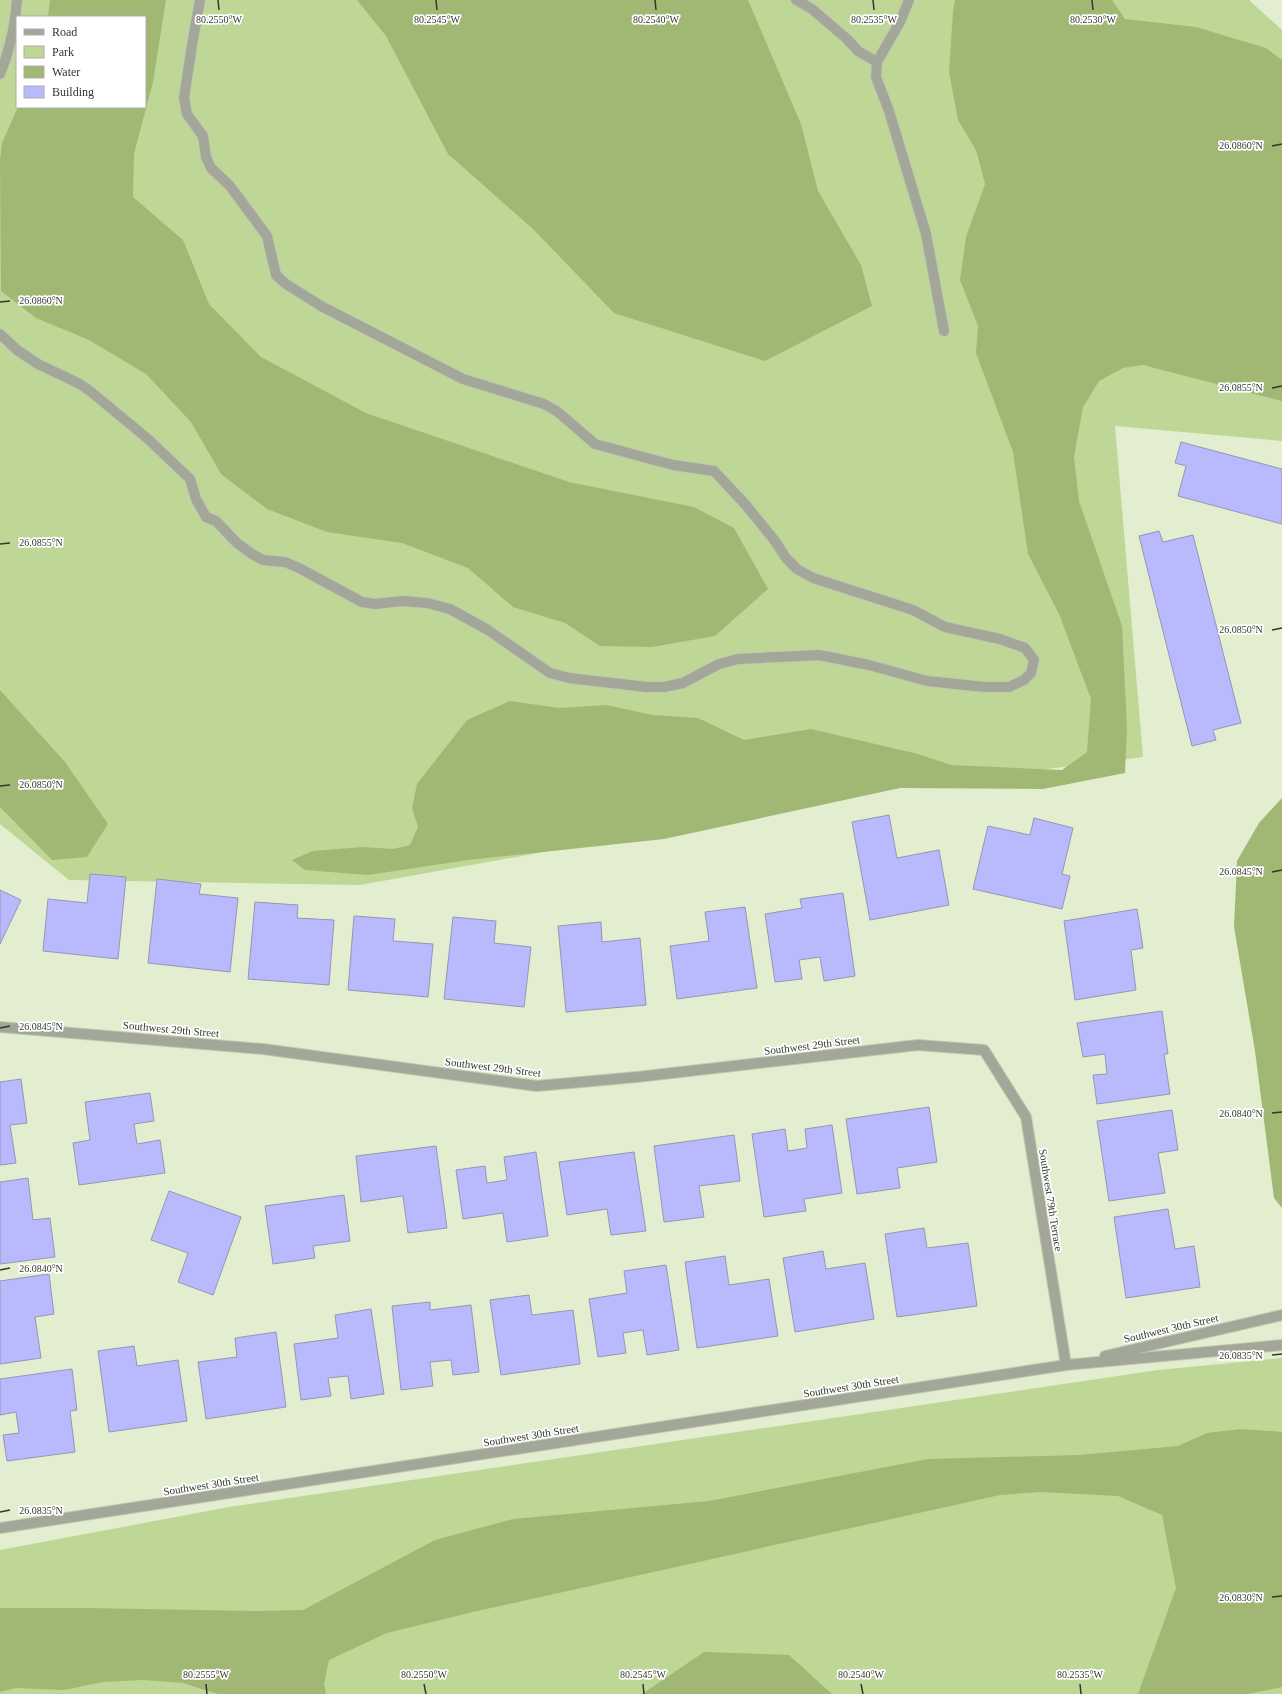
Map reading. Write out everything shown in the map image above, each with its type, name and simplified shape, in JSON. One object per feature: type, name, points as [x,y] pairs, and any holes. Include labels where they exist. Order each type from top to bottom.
[{"type":"street","points":[[0,74],[7,57],[15,23],[17,0]]},
{"type":"street","points":[[0,334],[17,350],[38,364],[80,384],[90,391],[148,439],[190,479],[196,499],[206,517],[216,521],[237,543],[252,554],[263,560],[285,562],[299,568],[362,602],[375,604],[402,601],[427,603],[450,609],[488,630],[550,673],[569,678],[647,687],[664,687],[683,683],[719,664],[738,659],[819,655],[869,665],[927,681],[985,687],[1009,687],[1024,680],[1031,673],[1034,660],[1025,648],[1000,639],[945,627],[913,610],[813,578],[797,569],[786,558],[745,504],[714,471],[673,466],[595,444],[558,412],[544,404],[463,380],[321,306],[286,284],[276,275],[267,236],[230,186],[211,168],[206,157],[203,136],[187,114],[184,98],[200,0]]},
{"type":"street","points":[[796,0],[812,9],[858,51],[877,62]]},
{"type":"street","points":[[909,0],[900,22],[877,62],[876,77],[892,119],[926,234],[944,331]]},
{"type":"street","name":"Southwest 29th Street","points":[[0,1026],[262,1049],[537,1086],[637,1077],[918,1045],[984,1050]]},
{"type":"street","name":"Southwest 79th Terrace","points":[[984,1050],[1026,1117],[1066,1365]]},
{"type":"street","name":"Southwest 30th Street","points":[[1066,1365],[1282,1315]]},
{"type":"street","name":"Southwest 30th Street","points":[[0,1528],[1066,1365],[1282,1345]]},
{"type":"green space","points":[[0,0],[1249,0],[1282,30],[1282,441],[1115,426],[1143,757],[911,786],[360,885],[69,880],[0,824]]},
{"type":"green space","points":[[1282,1358],[1282,1694],[0,1694],[0,1550],[229,1507],[1158,1370]]},
{"type":"water","points":[[50,0],[166,0],[153,82],[134,154],[133,197],[183,240],[209,304],[261,357],[366,413],[569,482],[694,507],[734,528],[768,589],[715,636],[652,647],[600,646],[565,623],[513,607],[468,568],[402,543],[327,532],[267,509],[221,474],[191,422],[146,374],[89,340],[36,318],[1,291],[0,160],[2,143],[18,108],[146,108],[146,16],[48,16]]},
{"type":"water","points":[[357,0],[748,0],[801,124],[818,191],[861,265],[872,306],[765,361],[614,313],[533,229],[448,154],[386,36]]},
{"type":"water","points":[[955,0],[1112,0],[1125,19],[1196,27],[1266,48],[1282,60],[1282,401],[1143,365],[1123,368],[1099,381],[1083,407],[1074,457],[1079,501],[1122,626],[1127,728],[1125,773],[1043,789],[900,788],[664,839],[468,860],[368,875],[305,870],[292,860],[313,851],[363,847],[393,849],[410,845],[418,827],[412,808],[417,784],[467,720],[510,701],[559,708],[606,705],[653,715],[698,718],[744,740],[811,729],[918,754],[951,765],[1062,770],[1087,752],[1091,699],[1059,614],[1028,554],[1013,452],[976,353],[978,326],[960,280],[966,237],[985,184],[976,150],[958,120],[949,72]]},
{"type":"water","points":[[0,690],[65,762],[108,824],[87,857],[52,860],[0,807]]},
{"type":"water","points":[[1282,798],[1282,1208],[1274,1198],[1255,1051],[1234,927],[1237,861],[1259,823]]},
{"type":"water","points":[[1241,1429],[1282,1432],[1282,1687],[1248,1694],[1138,1694],[1176,1588],[1162,1515],[1118,1496],[1040,1492],[1000,1495],[473,1612],[387,1633],[329,1660],[324,1684],[326,1694],[218,1694],[183,1683],[143,1680],[103,1682],[64,1690],[16,1688],[0,1692],[0,1608],[258,1611],[303,1610],[435,1540],[513,1519],[709,1501],[928,1459],[1079,1455],[1178,1446],[1207,1433]]},
{"type":"water","points":[[704,1652],[789,1655],[832,1694],[642,1694]]},
{"type":"building","points":[[1181,442],[1282,469],[1282,524],[1178,496],[1186,466],[1175,463]]},
{"type":"building","points":[[1159,531],[1163,542],[1193,535],[1241,723],[1213,730],[1216,740],[1192,746],[1139,536]]},
{"type":"building","points":[[889,815],[897,858],[939,850],[949,905],[870,920],[852,822]]},
{"type":"building","points":[[1034,818],[1073,828],[1062,874],[1070,876],[1062,909],[973,889],[988,826],[1030,835]]},
{"type":"building","points":[[90,874],[126,877],[118,959],[43,951],[48,899],[87,903]]},
{"type":"building","points":[[157,879],[201,884],[199,894],[238,898],[230,972],[148,963]]},
{"type":"building","points":[[0,890],[21,900],[0,944]]},
{"type":"building","points":[[843,893],[855,976],[824,981],[820,957],[799,960],[802,979],[775,982],[765,914],[802,908],[800,899]]},
{"type":"building","points":[[255,902],[298,905],[297,918],[334,920],[329,985],[248,979]]},
{"type":"building","points":[[745,907],[757,988],[677,999],[670,946],[709,941],[705,912]]},
{"type":"building","points":[[1137,909],[1143,948],[1131,950],[1136,990],[1075,1000],[1064,921]]},
{"type":"building","points":[[354,916],[395,919],[393,941],[433,944],[428,997],[348,990]]},
{"type":"building","points":[[453,917],[496,921],[494,943],[531,947],[524,1007],[444,999]]},
{"type":"building","points":[[601,922],[602,942],[640,938],[646,1005],[566,1012],[558,926]]},
{"type":"building","points":[[1162,1011],[1168,1054],[1164,1054],[1170,1094],[1097,1104],[1093,1075],[1107,1074],[1105,1054],[1083,1057],[1077,1023]]},
{"type":"building","points":[[21,1079],[27,1123],[10,1125],[16,1163],[0,1165],[0,1082]]},
{"type":"building","points":[[150,1093],[154,1121],[134,1124],[137,1144],[160,1140],[165,1173],[79,1185],[73,1143],[90,1140],[85,1102]]},
{"type":"building","points":[[929,1107],[937,1162],[897,1168],[900,1188],[857,1194],[846,1119]]},
{"type":"building","points":[[1172,1110],[1178,1150],[1158,1153],[1165,1193],[1109,1201],[1097,1121]]},
{"type":"building","points":[[832,1125],[842,1193],[804,1199],[806,1211],[764,1217],[752,1134],[785,1129],[788,1151],[807,1148],[805,1129]]},
{"type":"building","points":[[734,1135],[740,1181],[699,1186],[704,1217],[664,1222],[654,1146]]},
{"type":"building","points":[[436,1146],[447,1228],[408,1233],[403,1196],[361,1202],[356,1156]]},
{"type":"building","points":[[536,1152],[548,1236],[507,1242],[503,1213],[463,1219],[456,1170],[485,1166],[487,1183],[507,1180],[504,1157]]},
{"type":"building","points":[[634,1152],[646,1231],[611,1235],[607,1209],[567,1215],[559,1162]]},
{"type":"building","points":[[28,1178],[33,1220],[50,1218],[55,1257],[0,1264],[0,1182]]},
{"type":"building","points":[[169,1191],[241,1217],[213,1295],[178,1282],[188,1253],[151,1240]]},
{"type":"building","points":[[344,1195],[350,1241],[313,1246],[315,1258],[273,1264],[265,1206]]},
{"type":"building","points":[[1168,1209],[1175,1249],[1194,1246],[1200,1287],[1126,1298],[1114,1217]]},
{"type":"building","points":[[924,1228],[927,1248],[968,1243],[977,1306],[897,1317],[885,1234]]},
{"type":"building","points":[[823,1251],[826,1269],[865,1263],[874,1319],[795,1332],[783,1258]]},
{"type":"building","points":[[725,1256],[729,1285],[769,1279],[778,1336],[697,1348],[685,1262]]},
{"type":"building","points":[[666,1265],[679,1350],[647,1355],[643,1330],[623,1333],[626,1353],[598,1357],[589,1299],[627,1293],[624,1271]]},
{"type":"building","points":[[49,1274],[54,1314],[35,1317],[41,1358],[0,1364],[0,1281]]},
{"type":"building","points":[[529,1295],[532,1315],[573,1310],[580,1364],[501,1375],[490,1300]]},
{"type":"building","points":[[430,1302],[430,1310],[471,1305],[479,1372],[453,1375],[451,1360],[430,1362],[433,1386],[401,1390],[392,1306]]},
{"type":"building","points":[[371,1309],[384,1394],[351,1399],[348,1376],[328,1378],[331,1396],[301,1400],[294,1344],[338,1338],[335,1315]]},
{"type":"building","points":[[276,1332],[286,1407],[206,1419],[198,1362],[237,1357],[235,1338]]},
{"type":"building","points":[[134,1346],[137,1366],[178,1360],[187,1421],[109,1432],[98,1351]]},
{"type":"building","points":[[72,1369],[77,1410],[70,1411],[75,1452],[7,1461],[3,1435],[19,1433],[16,1412],[0,1415],[0,1379]]}]
